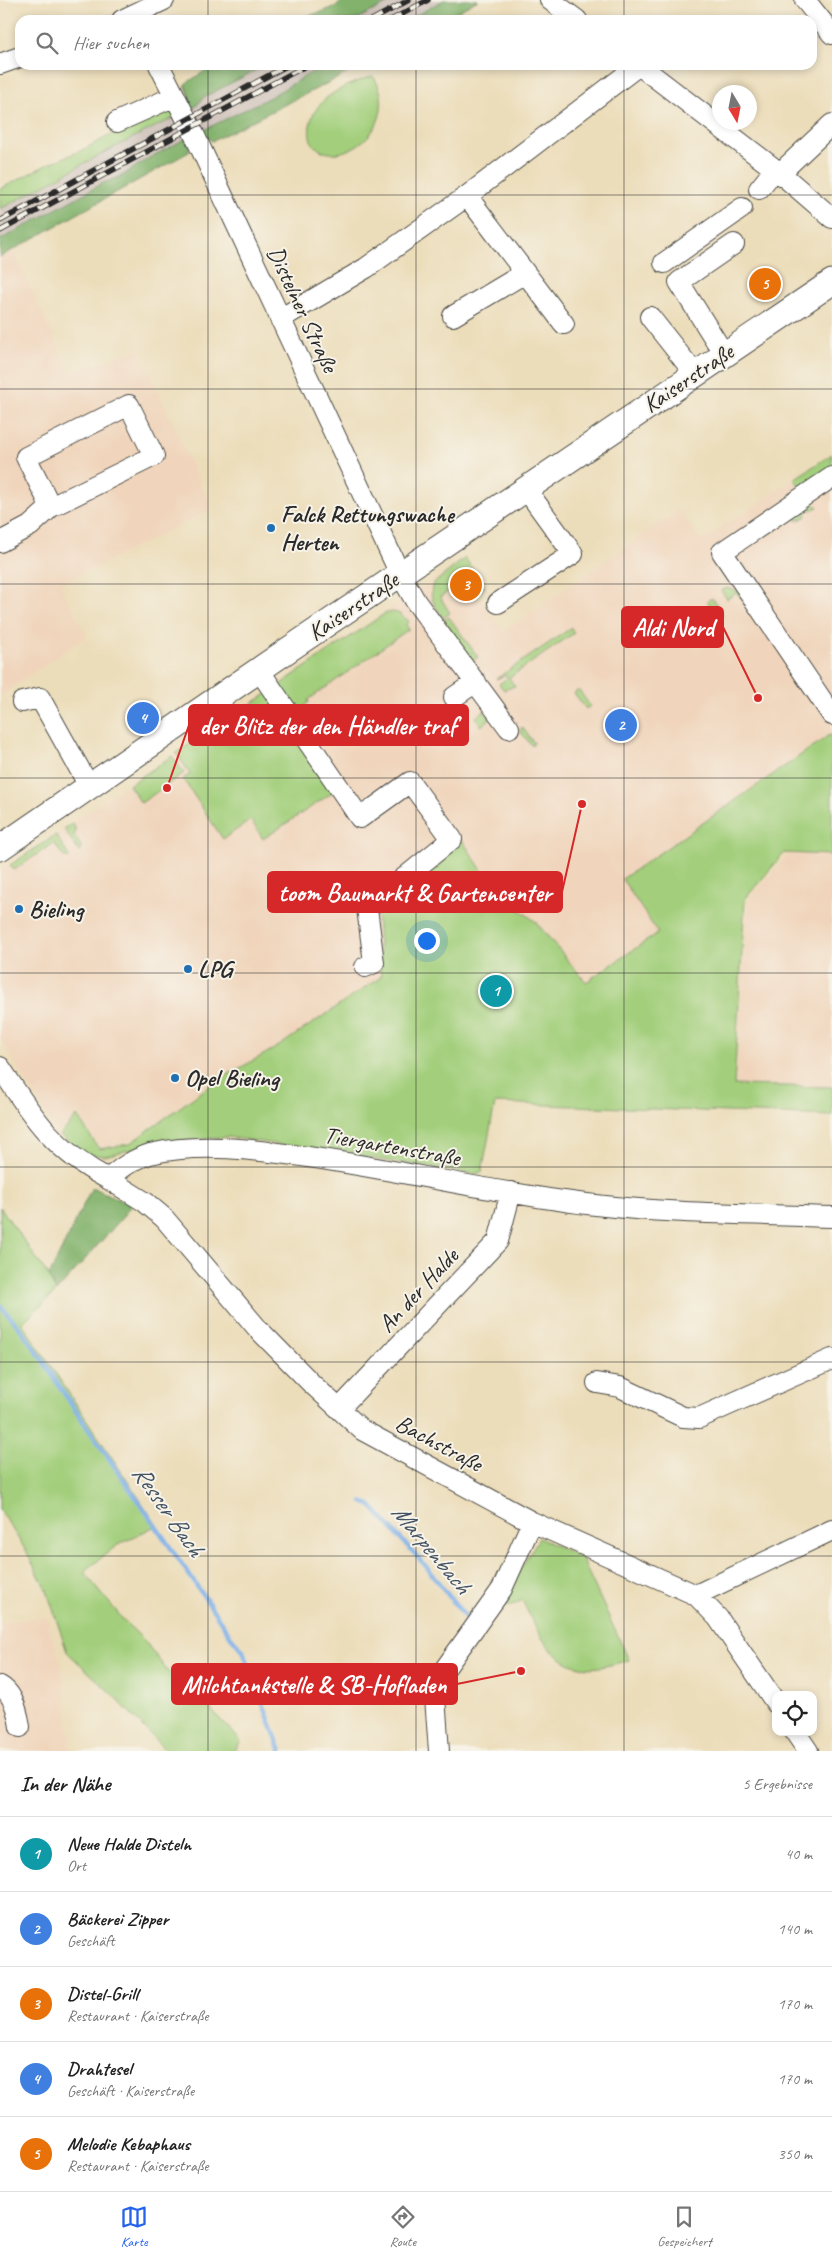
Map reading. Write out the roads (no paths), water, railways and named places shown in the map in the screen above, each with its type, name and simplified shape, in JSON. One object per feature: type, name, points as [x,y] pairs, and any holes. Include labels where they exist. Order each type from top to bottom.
[{"type":"main road","name":"Kaiserstraße","points":[[0,846],[832,282]]},
{"type":"street","points":[[131,14],[164,0]]},
{"type":"street","points":[[550,0],[570,15]]},
{"type":"street","points":[[805,0],[817,15]]},
{"type":"street","points":[[817,15],[832,34]]},
{"type":"street","points":[[0,64],[15,59]]},
{"type":"street","name":"Distelner Straße","points":[[162,70],[400,574],[416,602],[509,728]]},
{"type":"street","points":[[280,319],[366,268],[467,196],[632,70]]},
{"type":"street","points":[[646,70],[778,171],[832,218]]},
{"type":"street","points":[[117,122],[175,96]]},
{"type":"street","points":[[759,189],[832,124]]},
{"type":"street","points":[[467,196],[564,324]]},
{"type":"street","points":[[664,263],[742,208]]},
{"type":"street","points":[[724,354],[679,282],[734,244]]},
{"type":"street","points":[[453,316],[525,273]]},
{"type":"street","points":[[650,317],[694,374]]},
{"type":"street","points":[[0,542],[30,526],[51,507],[154,456],[129,406],[26,457],[51,507]]},
{"type":"street","points":[[832,477],[722,552],[832,715]]},
{"type":"street","points":[[498,603],[573,554],[526,488]]},
{"type":"street","points":[[260,670],[360,818],[410,782],[452,839],[367,908],[374,963],[366,967]]},
{"type":"street","points":[[454,697],[476,682]]},
{"type":"street","points":[[22,702],[40,698],[89,786]]},
{"type":"street","points":[[0,1067],[30,1113],[55,1142],[83,1166],[108,1179]]},
{"type":"street","name":"Tiergartenstraße","points":[[108,1179],[128,1163],[150,1154],[212,1148],[279,1153],[346,1162],[587,1204],[653,1210],[832,1218]]},
{"type":"street","name":"Bachstraße","points":[[108,1179],[146,1202],[164,1218],[258,1329],[362,1430],[532,1522],[696,1595],[718,1618],[772,1698]]},
{"type":"street","name":"An der Halde","points":[[339,1409],[498,1241],[511,1192]]},
{"type":"street","points":[[597,1383],[620,1387],[683,1417],[699,1418],[832,1359]]},
{"type":"street","points":[[440,1751],[434,1684],[502,1589],[532,1522]]},
{"type":"street","points":[[696,1595],[832,1530]]},
{"type":"street","points":[[0,1686],[9,1694],[14,1704],[20,1727]]},
{"type":"street","points":[[798,1736],[808,1751]]},
{"type":"waterway","name":"Resser Bach","points":[[0,1306],[32,1344],[68,1400],[231,1637],[243,1651],[281,1751]]},
{"type":"waterway","name":"Marpenbach","points":[[362,1502],[370,1505],[425,1565],[470,1623]]},
{"type":"railway","points":[[381,15],[409,0]]},
{"type":"railway","points":[[400,15],[428,0]]},
{"type":"railway","points":[[0,221],[279,70]]},
{"type":"railway","points":[[0,231],[298,70]]},
{"type":"place","name":"Melodie Kebaphaus","points":[[765,284]]},
{"type":"place","name":"Falck Rettungswache Herten","points":[[271,528]]},
{"type":"place","name":"Distel-Grill","points":[[466,585]]},
{"type":"place","name":"Aldi Nord","points":[[758,698]]},
{"type":"place","name":"Drahtesel","points":[[143,718]]},
{"type":"place","name":"Bäckerei Zipper","points":[[621,725]]},
{"type":"place","name":"der Blitz der den Händler traf","points":[[167,788]]},
{"type":"place","name":"toom Baumarkt & Gartencenter","points":[[582,804]]},
{"type":"place","name":"Bieling","points":[[19,909]]},
{"type":"place","name":"LPG","points":[[188,969]]},
{"type":"place","name":"Neue Halde Disteln","points":[[496,991]]},
{"type":"place","name":"Opel Bieling","points":[[175,1078]]},
{"type":"place","name":"Milchtankstelle & SB-Hofladen","points":[[521,1671]]}]
